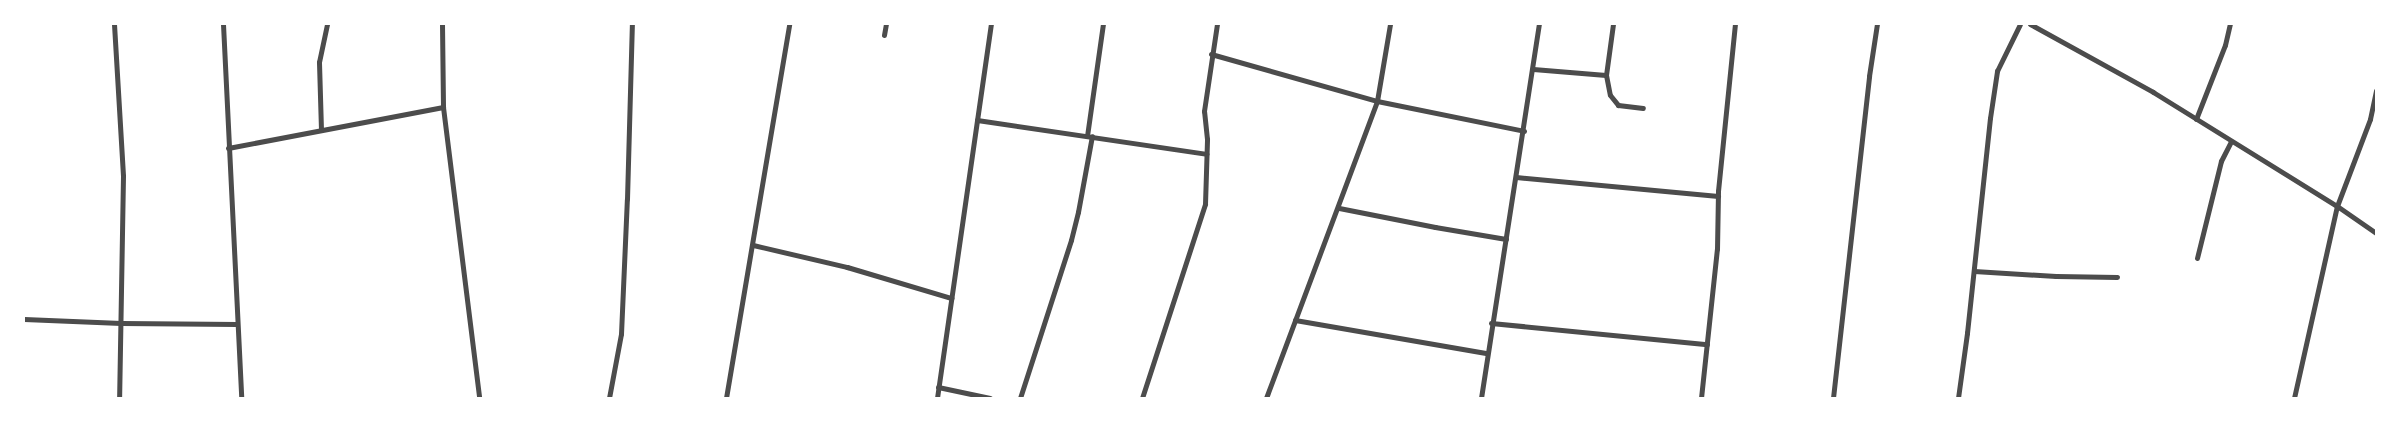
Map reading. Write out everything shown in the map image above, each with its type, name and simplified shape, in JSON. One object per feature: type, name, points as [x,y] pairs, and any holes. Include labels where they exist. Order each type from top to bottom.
[{"type":"street","points":[[114,24],[123,176],[119,398]]},
{"type":"street","points":[[223,24],[241,398]]},
{"type":"street","points":[[321,130],[319,62],[327,24]]},
{"type":"street","points":[[442,24],[443,107],[479,398]]},
{"type":"street","points":[[609,398],[621,334],[632,24]]},
{"type":"street","points":[[726,398],[789,24]]},
{"type":"street","points":[[884,35],[886,24]]},
{"type":"street","points":[[937,398],[991,24]]},
{"type":"street","points":[[1020,398],[1071,240],[1078,212],[1103,24]]},
{"type":"street","points":[[1142,398],[1205,204],[1207,154],[1204,111],[1211,54],[1217,24]]},
{"type":"street","points":[[1266,398],[1377,101],[1390,24]]},
{"type":"street","points":[[1481,398],[1539,24]]},
{"type":"street","points":[[1613,24],[1606,75],[1610,95],[1618,105],[1643,108]]},
{"type":"street","points":[[1702,398],[1717,249],[1718,196],[1735,24]]},
{"type":"street","points":[[1833,398],[1868,76],[1877,24]]},
{"type":"street","points":[[1958,398],[1997,71],[2020,24]]},
{"type":"street","points":[[2030,24],[2153,92],[2337,206],[2376,233]]},
{"type":"street","points":[[2196,119],[2225,45],[2230,24]]},
{"type":"street","points":[[1211,54],[1377,101],[1524,130]]},
{"type":"street","points":[[1533,69],[1606,75]]},
{"type":"street","points":[[2294,398],[2337,206],[2370,119],[2376,91]]},
{"type":"street","points":[[228,148],[443,107]]},
{"type":"street","points":[[977,120],[1207,154]]},
{"type":"street","points":[[2197,258],[2221,161],[2231,141]]},
{"type":"street","points":[[1516,177],[1718,196]]},
{"type":"street","points":[[1338,208],[1435,228],[1506,238]]},
{"type":"street","points":[[753,245],[846,267],[951,298]]},
{"type":"street","points":[[1974,271],[2056,276],[2117,277]]},
{"type":"street","points":[[24,320],[237,324]]},
{"type":"street","points":[[1295,320],[1487,353]]},
{"type":"street","points":[[1492,323],[1707,344]]},
{"type":"street","points":[[938,387],[990,398]]}]
